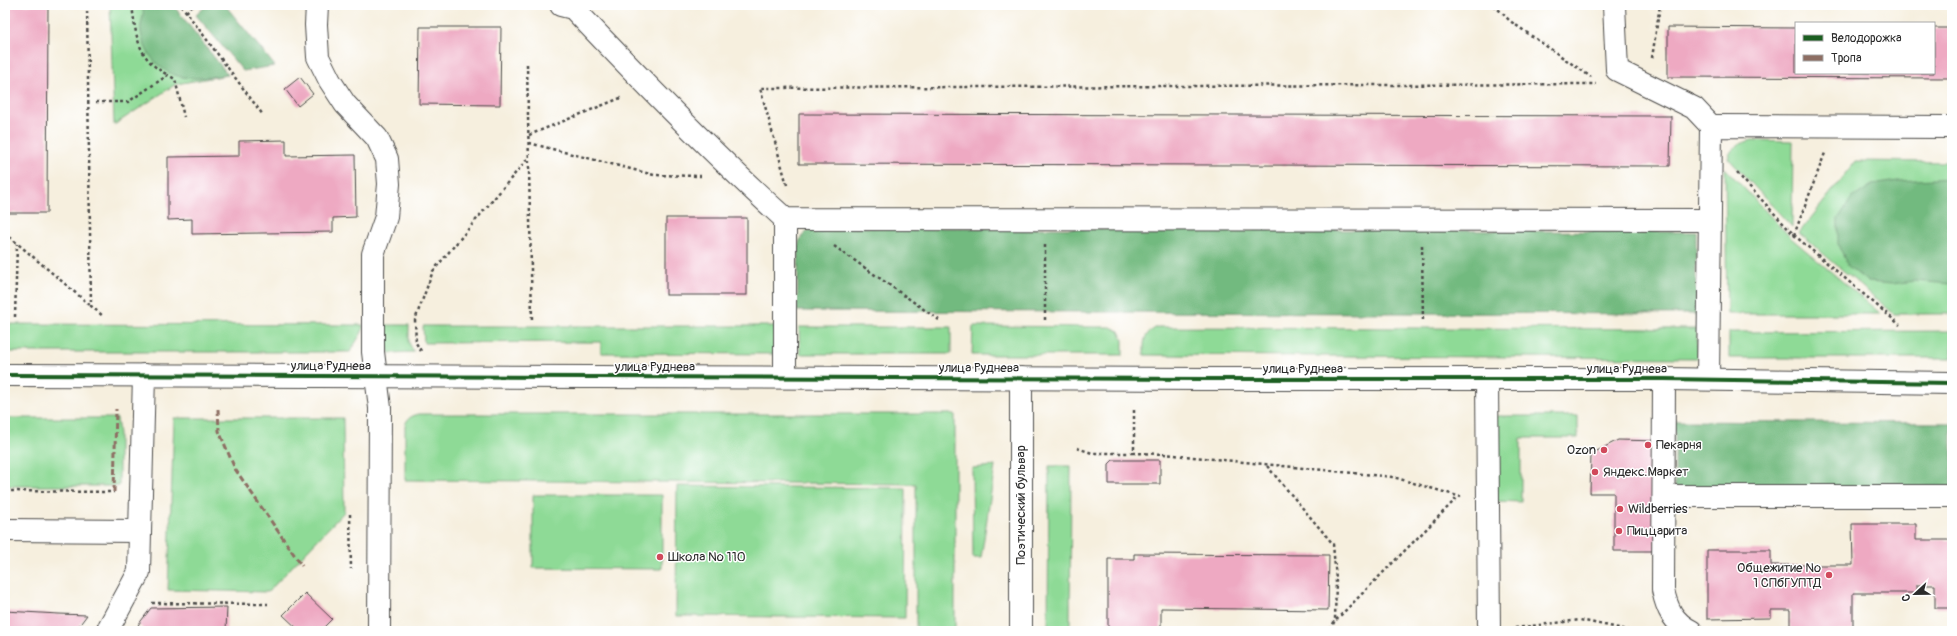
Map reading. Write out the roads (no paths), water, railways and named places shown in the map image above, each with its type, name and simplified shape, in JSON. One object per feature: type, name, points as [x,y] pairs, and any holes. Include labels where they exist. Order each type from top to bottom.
[{"type":"street","points":[[317,5],[316,25],[318,56],[330,81],[346,104],[377,138],[387,159],[389,184],[386,217],[373,254],[373,352],[380,408],[379,631]]},
{"type":"street","points":[[561,5],[573,8],[739,178],[791,220],[1709,220]]},
{"type":"street","points":[[1614,5],[1617,70],[1694,108],[1711,136],[1708,380]]},
{"type":"street","points":[[1711,136],[1835,126],[1952,127]]},
{"type":"street","points":[[785,377],[791,220]]},
{"type":"street","name":"улица Руднева","points":[[5,375],[1664,379],[1952,383]]},
{"type":"street","points":[[107,631],[139,572],[144,375]]},
{"type":"street","name":"Поэтический бульвар","points":[[1020,631],[1022,378]]},
{"type":"street","points":[[1487,379],[1488,631]]},
{"type":"street","points":[[1664,379],[1663,590],[1666,606],[1674,619],[1691,631]]},
{"type":"street","points":[[1664,496],[1952,496]]},
{"type":"street","points":[[5,530],[140,531]]},
{"type":"place","name":"Пекарня","points":[[1648,445]]},
{"type":"place","name":"Ozon","points":[[1604,450]]},
{"type":"place","name":"Яндекс.Маркет","points":[[1595,472]]},
{"type":"place","name":"Wildberries","points":[[1620,509]]},
{"type":"place","name":"Пиццарита","points":[[1619,531]]},
{"type":"place","name":"Школа № 110","points":[[660,557]]},
{"type":"place","name":"Общежитие № 1 СПбГУПТД","points":[[1829,575]]}]
